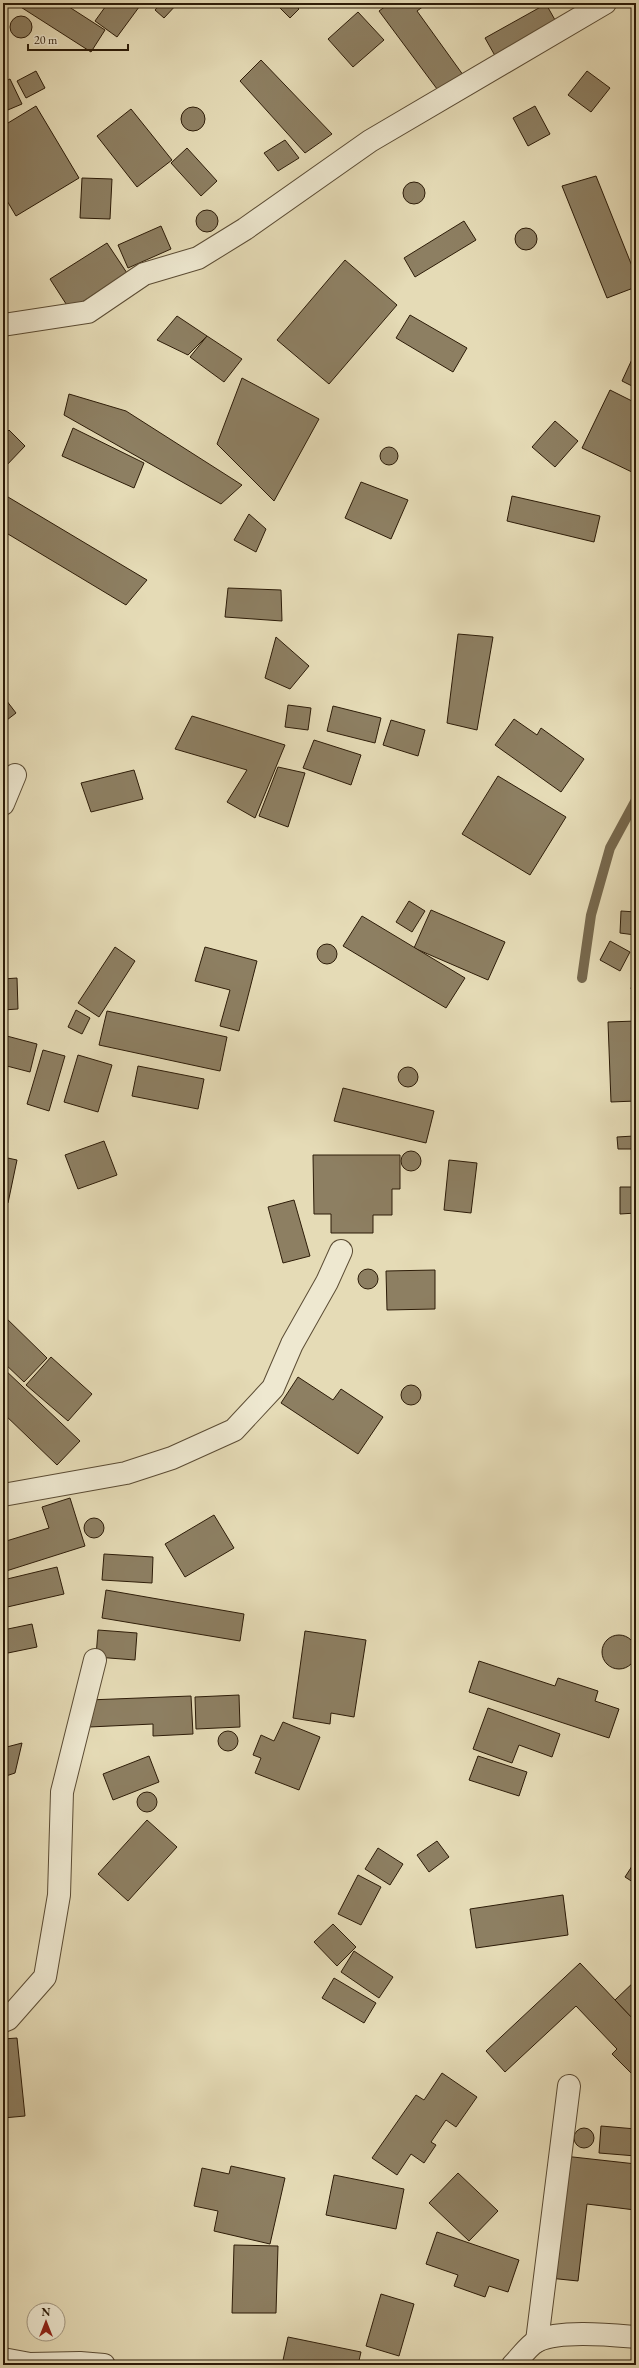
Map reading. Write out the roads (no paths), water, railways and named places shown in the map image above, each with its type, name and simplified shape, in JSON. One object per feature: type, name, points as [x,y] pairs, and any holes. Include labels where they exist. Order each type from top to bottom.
[{"type":"street","points":[[3,325],[88,312],[144,274],[198,258],[245,229],[370,141],[605,3]]},
{"type":"street","points":[[3,804],[15,775]]},
{"type":"street","points":[[3,1495],[126,1473],[172,1458],[234,1430],[273,1388],[292,1344],[327,1282],[340,1251]]},
{"type":"street","points":[[3,2021],[8,2019],[45,1977],[59,1895],[62,1792],[95,1660]]},
{"type":"street","points":[[537,2341],[569,2086]]},
{"type":"street","points":[[513,2365],[537,2341],[564,2335],[601,2334],[636,2337]]},
{"type":"street","points":[[3,2359],[30,2364],[80,2362],[104,2365]]},
{"type":"waterway","points":[[582,978],[591,915],[610,848],[636,800]]}]
